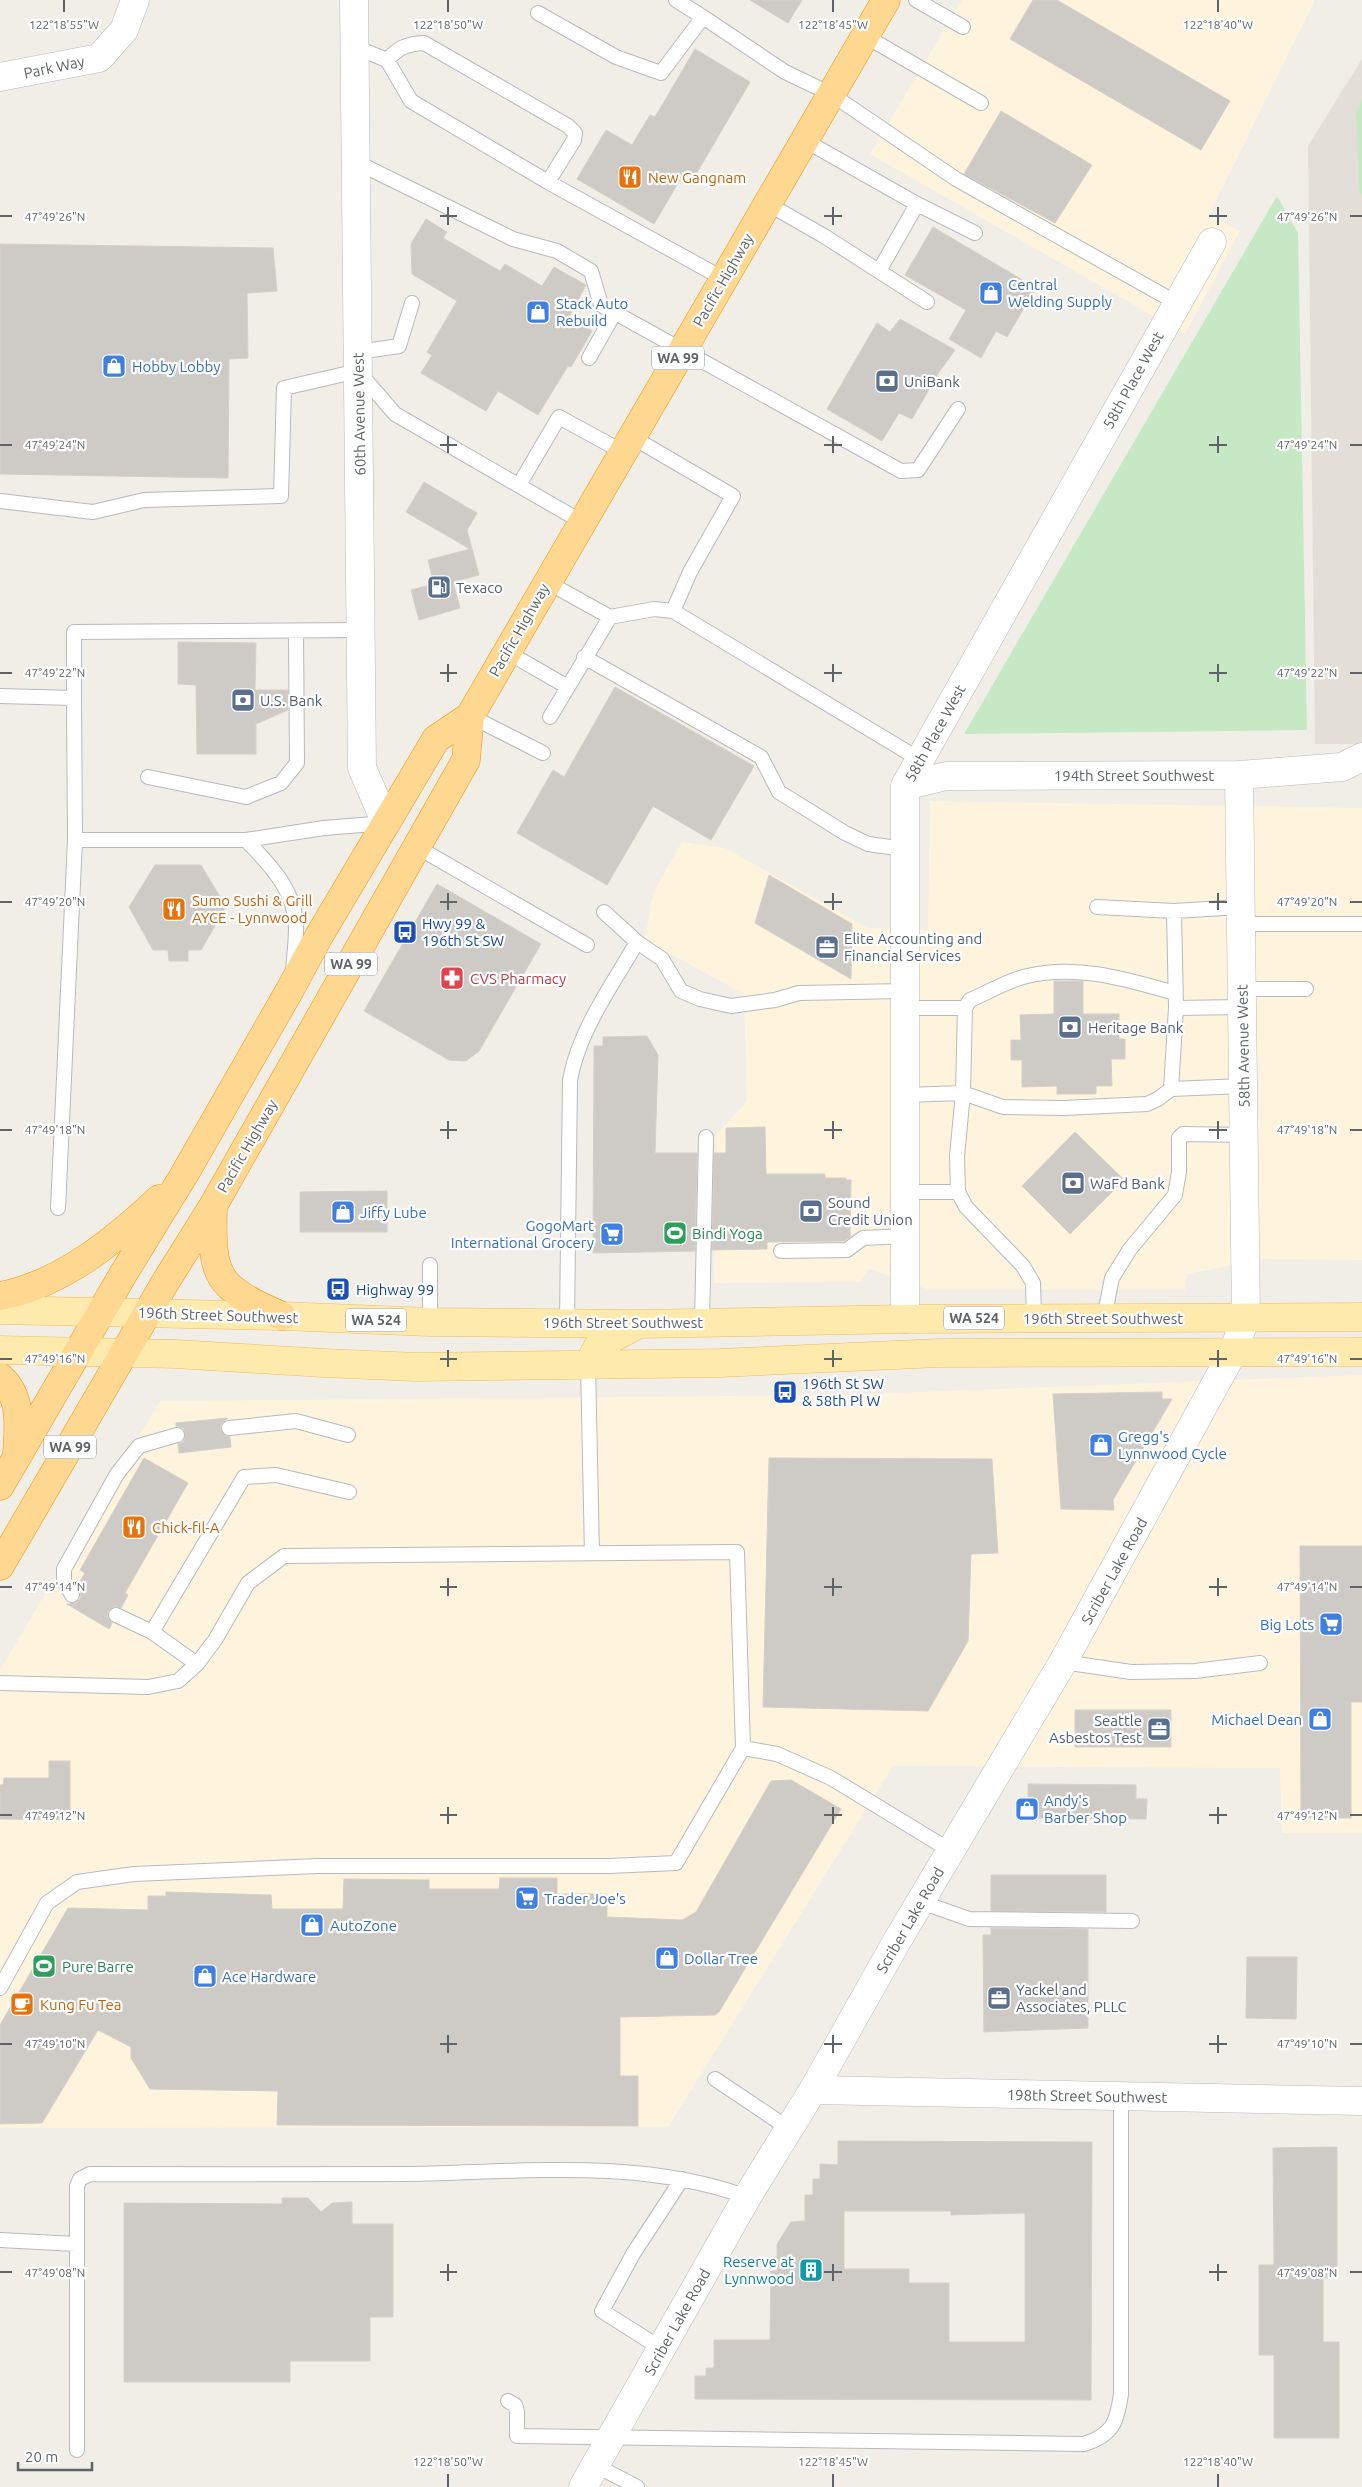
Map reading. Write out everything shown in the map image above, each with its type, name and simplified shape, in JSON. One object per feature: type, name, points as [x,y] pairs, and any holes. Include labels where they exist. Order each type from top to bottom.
[{"type":"highway","name":"Pacific Highway","points":[[0,1566],[213,1206],[466,760],[470,716],[886,0]]},
{"type":"highway","name":"Pacific Highway","points":[[0,1486],[184,1175],[291,988],[318,936],[436,739],[470,716]]},
{"type":"highway","points":[[0,1296],[51,1278],[76,1264],[119,1235],[184,1175]]},
{"type":"highway","points":[[213,1206],[214,1255],[220,1278],[250,1302],[282,1316]]},
{"type":"highway","points":[[0,1377],[12,1394],[18,1407],[17,1456]]},
{"type":"main road","name":"196th Street Southwest","points":[[0,1310],[149,1312],[430,1322],[641,1324],[905,1319],[1362,1317]]},
{"type":"main road","points":[[855,1357],[859,1345],[874,1338],[894,1335],[904,1326],[905,1319]]},
{"type":"main road","points":[[588,1365],[598,1346],[641,1324]]},
{"type":"main road","points":[[0,1350],[125,1352],[416,1367],[720,1364],[939,1353],[1362,1352]]},
{"type":"street","name":"Park Way","points":[[0,77],[99,58],[124,30],[135,0]]},
{"type":"street","name":"60th Avenue West","points":[[354,0],[362,768],[386,823]]},
{"type":"street","name":"58th Place West","points":[[905,1319],[905,786],[1212,242]]},
{"type":"street","name":"194th Street Southwest","points":[[905,786],[946,776],[1239,775],[1342,767],[1362,757]]},
{"type":"street","name":"58th Avenue West","points":[[1239,775],[1246,1317]]},
{"type":"street","points":[[1233,1352],[1246,1317]]},
{"type":"street","name":"Scriber Lake Road","points":[[589,2476],[747,2197],[813,2090],[921,1902],[1063,1662],[1151,1506],[1233,1352]]},
{"type":"street","name":"198th Street Southwest","points":[[813,2090],[1362,2101]]},
{"type":"lane","points":[[676,0],[785,72],[831,94],[956,179],[1177,303]]},
{"type":"lane","points":[[916,0],[963,27]]},
{"type":"lane","points":[[538,13],[616,57],[661,73],[703,17]]},
{"type":"lane","points":[[865,36],[980,103]]},
{"type":"lane","points":[[387,60],[396,50],[408,44],[424,43],[568,126],[575,133],[574,140],[548,182]]},
{"type":"lane","points":[[355,48],[387,60],[411,101],[548,182],[681,253],[724,279]]},
{"type":"lane","points":[[804,140],[917,204],[975,233]]},
{"type":"lane","points":[[356,162],[513,239],[566,256],[591,271],[601,304],[901,471],[918,470],[958,408]]},
{"type":"lane","points":[[768,204],[879,271],[926,302]]},
{"type":"lane","points":[[879,271],[917,204]]},
{"type":"lane","points":[[0,501],[93,512],[144,500],[281,496],[284,388],[399,346],[412,303]]},
{"type":"lane","points":[[589,358],[615,312]]},
{"type":"lane","points":[[358,361],[395,414],[582,522]]},
{"type":"lane","points":[[518,486],[559,417],[627,445],[734,496],[690,572],[672,611]]},
{"type":"lane","points":[[547,582],[610,617],[654,609],[672,611],[919,759]]},
{"type":"lane","points":[[550,717],[566,686],[610,617]]},
{"type":"lane","points":[[58,1208],[75,840],[74,632],[361,630]]},
{"type":"lane","points":[[148,777],[246,797],[281,783],[297,764],[296,631]]},
{"type":"lane","points":[[507,652],[566,686]]},
{"type":"lane","points":[[584,657],[761,757],[779,792],[844,833],[868,844],[905,849]]},
{"type":"lane","points":[[0,696],[74,698]]},
{"type":"lane","points":[[470,716],[543,753]]},
{"type":"lane","points":[[75,840],[246,840],[324,828],[386,823]]},
{"type":"lane","points":[[246,840],[273,869],[291,897],[296,927],[291,988]]},
{"type":"lane","points":[[417,847],[587,945]]},
{"type":"lane","points":[[1097,907],[1362,924]]},
{"type":"lane","points":[[1171,1089],[1176,1008],[1174,911]]},
{"type":"lane","points":[[604,912],[637,942],[662,959],[680,991],[700,999],[731,1006],[775,1000],[799,992],[905,1000],[965,1008]]},
{"type":"lane","points":[[567,1322],[570,1080],[574,1059],[582,1038],[637,942]]},
{"type":"lane","points":[[1034,1318],[1033,1283],[1024,1266],[966,1207],[958,1192],[957,1156],[963,1093],[965,1008],[970,1000],[1023,977],[1053,973],[1089,972],[1175,993]]},
{"type":"lane","points":[[1176,1008],[1306,989]]},
{"type":"lane","points":[[905,1094],[963,1093],[1003,1107],[1064,1108],[1147,1104],[1158,1100],[1171,1089],[1243,1086]]},
{"type":"lane","points":[[1104,1318],[1112,1278],[1130,1249],[1175,1195],[1179,1172],[1179,1138],[1183,1134],[1244,1135]]},
{"type":"lane","points":[[702,1322],[706,1137]]},
{"type":"lane","points":[[905,1192],[958,1192]]},
{"type":"lane","points":[[781,1251],[847,1250],[862,1238],[905,1236]]},
{"type":"lane","points":[[430,1265],[430,1322]]},
{"type":"lane","points":[[588,1365],[592,1553]]},
{"type":"lane","points":[[229,1428],[296,1421],[348,1435]]},
{"type":"lane","points":[[72,1595],[64,1581],[64,1569],[117,1474],[139,1446],[177,1435]]},
{"type":"lane","points":[[152,1632],[244,1477],[276,1475],[349,1492]]},
{"type":"lane","points":[[0,1683],[148,1687],[178,1681],[197,1664],[215,1640],[248,1583],[284,1556],[737,1552],[743,1748],[676,1863],[609,1866],[318,1866],[134,1874],[77,1882],[47,1904],[0,1988]]},
{"type":"lane","points":[[116,1615],[152,1632],[197,1664]]},
{"type":"lane","points":[[1063,1662],[1131,1672],[1195,1671],[1260,1663]]},
{"type":"lane","points":[[743,1748],[777,1754],[831,1778],[951,1851]]},
{"type":"lane","points":[[921,1902],[969,1919],[1132,1921]]},
{"type":"lane","points":[[715,2080],[788,2128]]},
{"type":"lane","points":[[508,2401],[515,2405],[517,2411],[517,2436],[1084,2444],[1097,2440],[1110,2431],[1118,2416],[1121,2394],[1122,2097]]},
{"type":"lane","points":[[77,2450],[77,2186],[80,2179],[90,2174],[411,2174],[569,2170],[627,2172],[682,2179],[722,2188],[747,2197]]},
{"type":"lane","points":[[662,2349],[602,2311],[633,2254],[682,2179]]},
{"type":"lane","points":[[0,2240],[76,2244]]},
{"type":"lane","points":[[589,2476],[637,2487]]},
{"type":"shaded area","points":[[962,0],[1315,0],[1209,215],[1240,231],[1185,334],[870,154]]},
{"type":"shaded area","points":[[1362,59],[1362,744],[1315,744],[1308,146]]},
{"type":"shaded area","points":[[930,801],[1362,808],[1362,1260],[1264,1259],[1187,1274],[1185,1290],[930,1290],[870,1269],[859,1282],[714,1283],[717,1134],[747,1101],[744,994],[645,940],[653,893],[682,842],[725,848],[868,928],[928,930]]},
{"type":"shaded area","points":[[1362,1375],[1362,1833],[1282,1833],[1280,1768],[893,1766],[668,2127],[0,2128],[0,1670],[160,1401],[844,1395]]},
{"type":"green space","points":[[1362,99],[1362,194],[1359,194],[1356,113]]},
{"type":"green space","points":[[1277,196],[1298,233],[1307,730],[964,734]]},
{"type":"building","points":[[750,0],[802,0],[788,23]]},
{"type":"building","points":[[1033,0],[1057,0],[1230,101],[1201,150],[1010,39]]},
{"type":"building","points":[[695,49],[750,82],[695,176],[685,171],[654,224],[577,179],[606,130],[632,145],[650,115],[655,117]]},
{"type":"building","points":[[1001,111],[1092,165],[1055,223],[964,174]]},
{"type":"building","points":[[426,219],[447,232],[443,238],[500,271],[505,264],[542,286],[554,267],[586,285],[569,317],[592,331],[571,367],[568,366],[538,415],[498,391],[486,411],[421,373],[432,355],[427,352],[457,301],[412,274],[411,244]]},
{"type":"building","name":"Central Welding Supply","points":[[933,227],[1036,288],[1007,337],[996,331],[981,358],[949,339],[966,310],[905,275]]},
{"type":"building","name":"Hobby Lobby","points":[[0,244],[273,248],[277,291],[247,293],[248,358],[229,359],[228,478],[0,474]]},
{"type":"building","name":"UniBank","points":[[900,319],[955,350],[939,372],[912,419],[899,413],[882,441],[827,409],[877,323],[890,332]]},
{"type":"building","points":[[424,482],[477,513],[467,530],[479,575],[453,582],[460,608],[419,620],[411,590],[434,584],[428,560],[470,549],[406,512]]},
{"type":"building","name":"U.S. Bank","points":[[178,642],[256,643],[255,690],[288,690],[288,710],[256,724],[256,754],[197,754],[196,685],[178,684]]},
{"type":"building","points":[[615,687],[754,766],[711,840],[653,806],[607,885],[517,833],[553,770],[564,777]]},
{"type":"building","points":[[155,865],[201,865],[226,907],[201,950],[188,950],[188,961],[169,961],[168,950],[153,950],[129,907]]},
{"type":"building","points":[[769,875],[852,924],[851,979],[755,923]]},
{"type":"building","name":"CVS Pharmacy","points":[[437,884],[541,944],[479,1051],[466,1061],[449,1060],[364,1011]]},
{"type":"building","name":"Heritage Bank","points":[[1054,981],[1083,981],[1083,1014],[1119,1014],[1119,1039],[1125,1039],[1125,1059],[1111,1059],[1112,1086],[1096,1086],[1096,1094],[1057,1094],[1057,1086],[1022,1087],[1022,1060],[1011,1060],[1011,1040],[1021,1040],[1020,1015],[1054,1014]]},
{"type":"building","points":[[647,1036],[658,1055],[655,1153],[697,1153],[695,1251],[593,1253],[594,1046],[603,1046],[603,1037]]},
{"type":"building","points":[[765,1127],[766,1174],[825,1174],[825,1178],[846,1178],[846,1180],[851,1180],[850,1237],[844,1241],[767,1242],[767,1249],[712,1250],[714,1153],[726,1153],[726,1128]]},
{"type":"building","name":"WaFd Bank","points":[[1075,1132],[1124,1180],[1070,1234],[1022,1186]]},
{"type":"building","name":"Jiffy Lube","points":[[387,1191],[387,1232],[300,1232],[300,1192]]},
{"type":"building","name":"Gregg's Lynnwood Cycle","points":[[1162,1392],[1162,1399],[1172,1399],[1113,1500],[1114,1510],[1061,1509],[1053,1394]]},
{"type":"building","points":[[228,1418],[221,1424],[220,1429],[225,1436],[230,1437],[231,1447],[179,1453],[178,1444],[184,1441],[185,1433],[183,1428],[176,1426],[176,1423]]},
{"type":"building","name":"Chick-fil-A","points":[[144,1458],[188,1483],[125,1593],[128,1595],[121,1608],[115,1606],[108,1611],[107,1616],[112,1623],[109,1629],[67,1604],[76,1603],[80,1599],[81,1595],[77,1586],[85,1573],[80,1570]]},
{"type":"building","points":[[769,1458],[992,1459],[998,1553],[971,1554],[968,1641],[928,1711],[763,1707]]},
{"type":"building","name":"Big Lots","points":[[1300,1546],[1362,1546],[1362,1702],[1351,1702],[1351,1818],[1301,1818]]},
{"type":"building","points":[[1075,1710],[1171,1710],[1171,1747],[1075,1747]]},
{"type":"building","points":[[49,1761],[70,1761],[70,1820],[0,1819],[0,1785],[3,1785],[4,1778],[49,1778]]},
{"type":"building","points":[[791,1780],[841,1809],[719,2012],[715,2015],[620,2017],[620,2076],[638,2076],[638,2126],[277,2125],[278,2091],[150,2089],[131,2058],[131,2047],[98,2030],[42,2123],[0,2124],[0,2025],[68,1908],[148,1910],[148,1896],[166,1896],[166,1892],[271,1895],[272,1909],[343,1909],[344,1879],[429,1880],[429,1889],[499,1889],[500,1878],[557,1878],[557,1894],[607,1894],[607,1917],[682,1920],[696,1912],[771,1781]]},
{"type":"building","points":[[1028,1784],[1136,1785],[1136,1799],[1147,1799],[1146,1819],[1028,1818]]},
{"type":"building","points":[[991,1875],[1106,1875],[1106,1912],[991,1911]]},
{"type":"building","points":[[991,1928],[1088,1929],[1088,2028],[984,2032],[983,1935],[991,1935]]},
{"type":"building","points":[[1247,1957],[1297,1957],[1296,2019],[1246,2018]]},
{"type":"building","name":"Reserve at Lynnwood","points":[[838,2141],[1092,2142],[1091,2400],[695,2399],[695,2376],[706,2376],[706,2368],[714,2368],[714,2340],[770,2340],[771,2271],[777,2271],[777,2244],[791,2222],[805,2221],[805,2195],[813,2195],[813,2179],[820,2179],[820,2164],[838,2165]],"holes":[[[844,2211],[951,2211],[951,2215],[1025,2213],[1025,2342],[949,2342],[949,2283],[909,2283],[909,2269],[844,2269]]]},
{"type":"building","points":[[1337,2147],[1337,2278],[1323,2278],[1323,2342],[1339,2342],[1339,2438],[1274,2438],[1274,2355],[1259,2355],[1259,2265],[1274,2265],[1273,2148]]},
{"type":"building","points":[[282,2198],[308,2198],[321,2212],[332,2203],[352,2202],[352,2224],[393,2224],[393,2317],[370,2317],[370,2361],[290,2361],[290,2382],[124,2382],[124,2203],[282,2204]]},
{"type":"place","name":"New Gangnam","points":[[630,177]]},
{"type":"place","name":"Central Welding Supply","points":[[991,293]]},
{"type":"place","name":"Stack Auto Rebuild","points":[[538,312]]},
{"type":"place","name":"Hobby Lobby","points":[[114,366]]},
{"type":"place","name":"UniBank","points":[[887,381]]},
{"type":"place","name":"Texaco","points":[[439,587]]},
{"type":"place","name":"U.S. Bank","points":[[243,700]]},
{"type":"place","name":"Sumo Sushi & Grill AYCE - Lynnwood","points":[[174,909]]},
{"type":"place","name":"Hwy 99 & 196th St SW","points":[[405,932]]},
{"type":"place","name":"Elite Accounting and Financial Services","points":[[827,947]]},
{"type":"place","name":"CVS Pharmacy","points":[[452,978]]},
{"type":"place","name":"Heritage Bank","points":[[1070,1027]]},
{"type":"place","name":"WaFd Bank","points":[[1073,1183]]},
{"type":"place","name":"Sound Credit Union","points":[[811,1211]]},
{"type":"place","name":"Jiffy Lube","points":[[343,1212]]},
{"type":"place","name":"Bindi Yoga","points":[[675,1233]]},
{"type":"place","name":"GogoMart International Grocery","points":[[612,1234]]},
{"type":"place","name":"Highway 99","points":[[338,1289]]},
{"type":"place","name":"196th St SW & 58th Pl W","points":[[785,1392]]},
{"type":"place","name":"Gregg's Lynnwood Cycle","points":[[1101,1445]]},
{"type":"place","name":"Chick-fil-A","points":[[134,1527]]},
{"type":"place","name":"Big Lots","points":[[1331,1624]]},
{"type":"place","name":"Michael Dean","points":[[1320,1719]]},
{"type":"place","name":"Seattle Asbestos Test","points":[[1159,1729]]},
{"type":"place","name":"Andy's Barber Shop","points":[[1027,1809]]},
{"type":"place","name":"Trader Joe's","points":[[527,1898]]},
{"type":"place","name":"AutoZone","points":[[312,1925]]},
{"type":"place","name":"Dollar Tree","points":[[667,1958]]},
{"type":"place","name":"Pure Barre","points":[[44,1966]]},
{"type":"place","name":"Ace Hardware","points":[[205,1976]]},
{"type":"place","name":"Yackel and Associates, PLLC","points":[[999,1998]]},
{"type":"place","name":"Kung Fu Tea","points":[[22,2004]]},
{"type":"place","name":"Reserve at Lynnwood","points":[[811,2270]]}]
